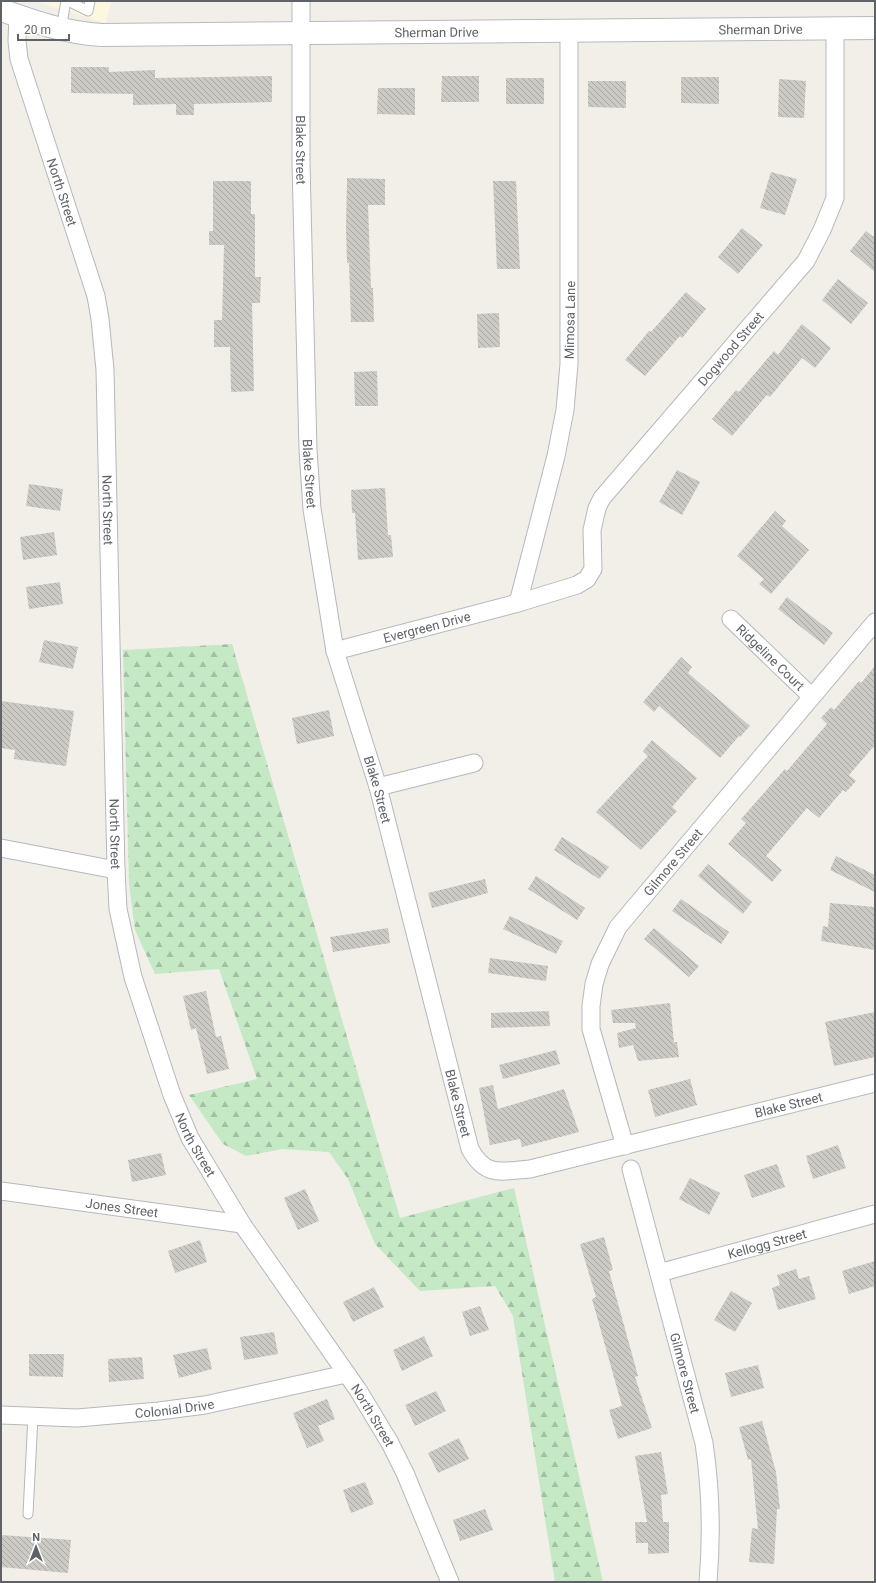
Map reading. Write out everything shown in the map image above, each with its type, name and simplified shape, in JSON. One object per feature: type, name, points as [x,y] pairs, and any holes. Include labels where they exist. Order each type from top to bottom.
[{"type":"street","name":"Blake Street","points":[[301,1],[301,163],[308,450],[312,509],[335,652],[378,787],[470,1149],[476,1160],[483,1167],[494,1171],[530,1169],[875,1082]]},
{"type":"street","name":"Sherman Drive","points":[[9,13],[60,30],[79,34],[102,35],[875,28]]},
{"type":"street","name":"North Street","points":[[9,13],[17,41],[19,59],[96,296],[100,319],[105,370],[116,870],[118,908],[133,977],[172,1095],[190,1138],[242,1224],[346,1374],[390,1443],[405,1472],[450,1582]]},
{"type":"street","name":"Dogwood Street","points":[[518,603],[576,585],[586,579],[593,569],[593,519],[602,498],[806,261],[822,230],[835,198],[835,28]]},
{"type":"street","name":"Mimosa Lane","points":[[518,603],[556,456],[565,410],[569,364],[569,31]]},
{"type":"street","name":"Evergreen Drive","points":[[335,652],[518,603]]},
{"type":"street","name":"Ridgeline Court","points":[[731,619],[811,696]]},
{"type":"street","name":"Gilmore Street","points":[[625,1146],[591,1029],[591,1006],[594,984],[602,957],[618,927],[811,696],[875,622]]},
{"type":"street","points":[[378,787],[474,763]]},
{"type":"street","points":[[1,848],[116,870]]},
{"type":"street","name":"Gilmore Street","points":[[631,1169],[704,1443],[709,1477],[711,1512],[708,1582]]},
{"type":"street","name":"Jones Street","points":[[1,1191],[242,1224]]},
{"type":"street","name":"Kellogg Street","points":[[658,1273],[875,1214]]},
{"type":"street","name":"Colonial Drive","points":[[1,1416],[78,1418],[205,1405],[346,1374]]},
{"type":"lane","points":[[60,30],[67,1],[88,11],[90,1]]},
{"type":"lane","points":[[28,1514],[33,1416]]},
{"type":"shaded area","points":[[36,1],[112,1],[105,23]]},
{"type":"green space","points":[[232,644],[400,1218],[514,1188],[603,1582],[555,1582],[513,1316],[495,1286],[420,1291],[375,1244],[348,1179],[329,1152],[282,1149],[246,1156],[223,1144],[189,1095],[257,1079],[219,969],[155,974],[135,930],[129,883],[123,650]]},
{"type":"building","points":[[71,67],[109,67],[109,72],[155,70],[155,78],[272,76],[272,102],[194,104],[194,115],[176,115],[176,104],[133,105],[133,94],[71,93]]},
{"type":"building","points":[[442,76],[479,76],[479,102],[441,102]]},
{"type":"building","points":[[681,77],[719,77],[719,104],[681,103]]},
{"type":"building","points":[[506,78],[544,78],[544,104],[506,104]]},
{"type":"building","points":[[779,79],[806,81],[804,118],[778,117]]},
{"type":"building","points":[[588,81],[626,81],[626,108],[588,107]]},
{"type":"building","points":[[378,88],[415,88],[415,115],[377,114]]},
{"type":"building","points":[[771,172],[797,179],[785,215],[760,208]]},
{"type":"building","points":[[347,178],[385,179],[385,205],[368,205],[371,288],[373,288],[374,322],[351,322],[346,229]]},
{"type":"building","points":[[213,181],[251,181],[251,214],[255,214],[255,277],[261,277],[260,303],[252,303],[254,391],[231,392],[230,347],[214,347],[214,320],[222,320],[224,245],[209,245],[209,231],[213,231]]},
{"type":"building","points":[[493,181],[516,181],[520,269],[497,269]]},
{"type":"building","points":[[742,228],[763,245],[738,274],[718,257]]},
{"type":"building","points":[[866,231],[875,238],[875,272],[850,251]]},
{"type":"building","points":[[838,279],[868,303],[851,324],[822,300]]},
{"type":"building","points":[[686,292],[706,309],[682,338],[680,336],[645,376],[625,360],[649,331],[651,332]]},
{"type":"building","points":[[499,313],[500,347],[478,348],[477,314]]},
{"type":"building","points":[[802,324],[831,348],[815,368],[802,358],[770,397],[767,395],[732,436],[712,419],[736,390],[739,392],[774,351],[778,355]]},
{"type":"building","points":[[377,371],[378,406],[355,406],[354,372]]},
{"type":"building","points":[[677,470],[700,482],[682,515],[659,502]]},
{"type":"building","points":[[29,484],[63,489],[60,511],[26,506]]},
{"type":"building","points":[[385,488],[388,535],[391,535],[393,557],[358,560],[355,513],[352,513],[351,490]]},
{"type":"building","points":[[775,511],[786,521],[782,526],[809,550],[771,594],[759,584],[764,579],[737,556]]},
{"type":"building","points":[[54,532],[57,555],[23,560],[20,537]]},
{"type":"building","points":[[60,582],[63,604],[29,609],[26,587]]},
{"type":"building","points":[[787,597],[833,633],[824,645],[778,609]]},
{"type":"building","points":[[44,640],[78,647],[73,669],[39,662]]},
{"type":"building","points":[[681,657],[692,667],[688,673],[750,726],[720,758],[659,706],[654,712],[643,702]]},
{"type":"building","points":[[875,666],[875,745],[849,775],[856,781],[846,792],[843,790],[819,818],[807,808],[766,856],[782,870],[772,882],[728,844],[746,823],[741,819],[785,769],[787,771],[827,724],[821,718],[831,707],[834,710],[859,681],[861,683]]},
{"type":"building","points":[[1,701],[74,711],[66,766],[14,759],[15,750],[1,748]]},
{"type":"building","points":[[329,710],[334,736],[297,744],[292,718]]},
{"type":"building","points":[[652,740],[697,778],[672,807],[677,811],[641,850],[596,812],[648,756],[643,751]]},
{"type":"building","points":[[562,837],[609,867],[599,879],[554,850]]},
{"type":"building","points":[[836,856],[875,875],[875,892],[830,870]]},
{"type":"building","points":[[708,864],[752,902],[743,914],[698,876]]},
{"type":"building","points":[[536,876],[585,908],[577,920],[528,889]]},
{"type":"building","points":[[485,879],[488,893],[432,908],[428,893]]},
{"type":"building","points":[[681,899],[729,932],[721,944],[672,911]]},
{"type":"building","points":[[830,903],[875,907],[875,950],[821,941],[823,926],[828,927]]},
{"type":"building","points":[[510,916],[563,941],[556,954],[503,929]]},
{"type":"building","points":[[388,928],[390,943],[333,952],[330,937]]},
{"type":"building","points":[[654,928],[699,966],[689,977],[644,939]]},
{"type":"building","points":[[490,958],[548,966],[546,981],[488,973]]},
{"type":"building","points":[[206,991],[216,1037],[221,1036],[229,1069],[207,1074],[196,1028],[191,1030],[183,996]]},
{"type":"building","points":[[670,1003],[674,1042],[677,1042],[679,1057],[638,1061],[633,1045],[619,1048],[617,1033],[636,1028],[635,1023],[613,1023],[611,1010]]},
{"type":"building","points":[[549,1011],[550,1026],[491,1028],[491,1013]]},
{"type":"building","points":[[875,1012],[875,1057],[834,1066],[825,1022]]},
{"type":"building","points":[[556,1050],[560,1064],[503,1079],[499,1065]]},
{"type":"building","points":[[690,1079],[697,1105],[655,1117],[648,1090]]},
{"type":"building","points":[[493,1085],[498,1109],[564,1089],[579,1132],[522,1147],[520,1139],[490,1145],[479,1088]]},
{"type":"building","points":[[838,1145],[846,1168],[813,1179],[806,1156]]},
{"type":"building","points":[[161,1153],[166,1175],[132,1182],[128,1160]]},
{"type":"building","points":[[777,1164],[785,1187],[752,1198],[744,1175]]},
{"type":"building","points":[[690,1178],[720,1193],[709,1215],[679,1199]]},
{"type":"building","points":[[305,1189],[319,1221],[298,1230],[284,1198]]},
{"type":"building","points":[[604,1237],[613,1270],[609,1271],[638,1376],[635,1377],[652,1428],[618,1439],[609,1410],[622,1406],[592,1299],[596,1297],[580,1244]]},
{"type":"building","points":[[200,1240],[207,1262],[175,1273],[168,1251]]},
{"type":"building","points":[[875,1261],[875,1286],[849,1294],[842,1271]]},
{"type":"building","points":[[796,1269],[799,1279],[809,1276],[816,1299],[778,1310],[772,1288],[780,1285],[777,1275]]},
{"type":"building","points":[[374,1287],[384,1307],[353,1322],[343,1302]]},
{"type":"building","points":[[731,1291],[752,1303],[735,1332],[714,1320]]},
{"type":"building","points":[[480,1306],[489,1330],[470,1336],[462,1312]]},
{"type":"building","points":[[274,1332],[278,1354],[244,1360],[240,1337]]},
{"type":"building","points":[[424,1336],[433,1356],[402,1371],[393,1350]]},
{"type":"building","points":[[207,1348],[212,1369],[179,1378],[173,1355]]},
{"type":"building","points":[[29,1354],[64,1354],[63,1377],[29,1376]]},
{"type":"building","points":[[142,1357],[144,1379],[109,1382],[108,1359]]},
{"type":"building","points":[[758,1365],[764,1388],[731,1397],[725,1373]]},
{"type":"building","points":[[436,1391],[446,1411],[415,1426],[405,1405]]},
{"type":"building","points":[[327,1399],[335,1419],[318,1426],[324,1441],[307,1448],[293,1413]]},
{"type":"building","points":[[762,1421],[776,1472],[780,1509],[777,1509],[774,1564],[749,1562],[752,1528],[758,1529],[751,1459],[748,1460],[739,1427]]},
{"type":"building","points":[[459,1438],[469,1459],[438,1473],[428,1453]]},
{"type":"building","points":[[661,1452],[668,1494],[661,1495],[663,1522],[669,1522],[669,1553],[648,1554],[648,1543],[636,1543],[635,1522],[647,1522],[635,1456]]},
{"type":"building","points":[[365,1482],[374,1504],[351,1513],[343,1490]]},
{"type":"building","points":[[485,1509],[493,1530],[460,1541],[453,1520]]},
{"type":"building","points":[[1,1535],[71,1540],[68,1573],[1,1567]]}]
